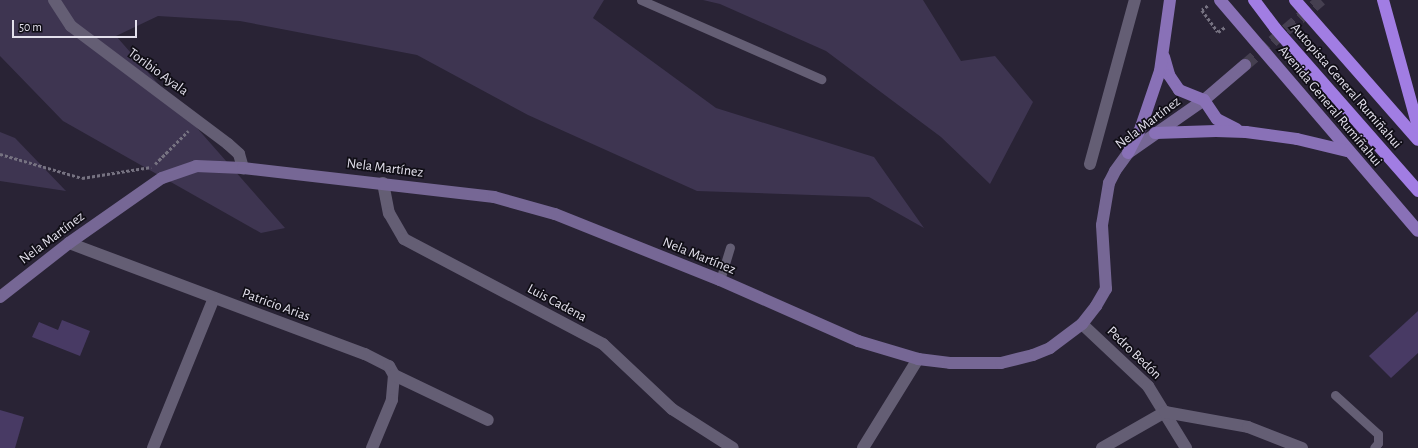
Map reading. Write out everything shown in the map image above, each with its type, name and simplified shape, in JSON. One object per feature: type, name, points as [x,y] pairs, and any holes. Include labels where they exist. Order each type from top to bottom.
[{"type":"highway","name":"Autopista General Rumiñahui","points":[[1254,0],[1275,28],[1418,191]]},
{"type":"highway","name":"Autopista General Rumiñahui","points":[[1295,0],[1418,140]]},
{"type":"highway","points":[[1383,0],[1418,127]]},
{"type":"main road","points":[[1170,0],[1164,60],[1174,84],[1184,93],[1204,100],[1217,119],[1229,127],[1246,132]]},
{"type":"main road","name":"Avenida General Rumiñahui","points":[[1220,0],[1418,231]]},
{"type":"main road","points":[[1128,153],[1152,99],[1165,42]]},
{"type":"main road","name":"Nela Martínez","points":[[0,297],[69,243],[162,178],[196,166],[243,168],[383,182],[494,198],[555,214],[720,280],[858,341],[918,359],[985,364],[1018,360],[1050,348],[1082,324],[1104,296],[1106,289],[1104,211],[1109,183],[1128,153],[1204,100],[1245,65]]},
{"type":"main road","points":[[1155,133],[1246,132],[1297,139],[1347,150]]},
{"type":"street","name":"Toribio Ayala","points":[[54,0],[71,26],[199,120],[239,154],[243,168]]},
{"type":"street","points":[[1090,164],[1134,0]]},
{"type":"street","name":"Luis Cadena","points":[[383,182],[389,213],[404,239],[603,344],[672,409],[732,448]]},
{"type":"street","name":"Patricio Arias","points":[[69,243],[378,359],[390,366],[394,375]]},
{"type":"street","points":[[153,448],[214,298]]},
{"type":"street","name":"Pedro Bedón","points":[[1082,324],[1148,386],[1186,448]]},
{"type":"street","points":[[864,448],[918,359]]},
{"type":"street","points":[[372,448],[392,400],[394,375],[488,420]]},
{"type":"street","points":[[1102,448],[1165,412],[1248,427],[1302,448]]},
{"type":"lane","points":[[641,0],[821,79]]},
{"type":"lane","points":[[720,280],[730,248]]},
{"type":"lane","points":[[1334,395],[1378,434],[1378,443],[1374,448]]},
{"type":"path","points":[[1202,10],[1218,32]]},
{"type":"path","points":[[0,154],[82,178],[153,166],[199,120]]},
{"type":"shaded area","points":[[0,0],[604,0],[593,18],[716,108],[874,157],[924,228],[869,197],[697,191],[528,115],[417,55],[240,21],[158,16],[116,36],[285,228],[261,233],[63,121],[0,56]]},
{"type":"shaded area","points":[[703,0],[923,0],[961,61],[995,56],[1033,102],[990,184],[941,137],[826,51],[720,4]]},
{"type":"shaded area","points":[[0,132],[15,138],[66,191],[0,181]]},
{"type":"building","points":[[1418,311],[1418,353],[1391,378],[1369,356]]},
{"type":"building","points":[[62,320],[90,331],[80,356],[32,337],[39,322],[58,330]]},
{"type":"building","points":[[0,410],[24,417],[15,448],[0,448]]},
{"type":"tunnel","points":[[1245,65],[1321,0]]}]
